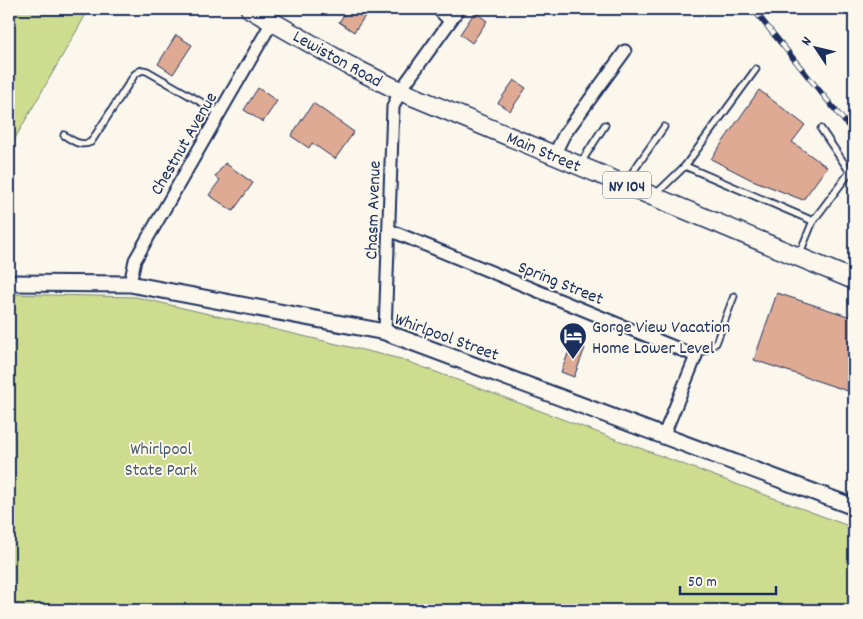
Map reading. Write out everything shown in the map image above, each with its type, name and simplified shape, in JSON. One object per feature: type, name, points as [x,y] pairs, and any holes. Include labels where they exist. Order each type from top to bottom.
[{"type":"main road","name":"Lewiston Road","points":[[250,9],[350,66],[400,91]]},
{"type":"main road","name":"Main Street","points":[[400,91],[854,280]]},
{"type":"street","points":[[438,9],[450,21]]},
{"type":"street","name":"Chasm Avenue","points":[[385,332],[393,107],[400,91],[459,9]]},
{"type":"street","name":"Chestnut Avenue","points":[[130,284],[135,260],[272,22]]},
{"type":"street","points":[[554,155],[564,135],[625,51]]},
{"type":"street","name":"Spring Street","points":[[389,230],[696,356]]},
{"type":"street","name":"Whirlpool Street","points":[[9,283],[130,284],[385,332],[854,507]]},
{"type":"street","points":[[663,437],[696,356]]},
{"type":"lane","points":[[654,196],[685,166],[756,69]]},
{"type":"lane","points":[[64,135],[80,144],[86,145],[91,142],[135,74],[142,70],[147,71],[220,113]]},
{"type":"lane","points":[[579,166],[605,125]]},
{"type":"lane","points":[[624,184],[664,127]]},
{"type":"lane","points":[[799,257],[814,221],[850,172],[821,129]]},
{"type":"lane","points":[[685,166],[814,221]]},
{"type":"lane","points":[[696,356],[716,343],[734,296]]},
{"type":"green space","points":[[9,9],[89,9],[9,149]]},
{"type":"green space","name":"Whirlpool State Park","points":[[9,294],[136,297],[401,359],[854,528],[854,610],[9,610]]},
{"type":"building","points":[[348,9],[355,9],[365,16],[354,32],[339,22]]},
{"type":"building","points":[[475,12],[487,21],[472,43],[460,34]]},
{"type":"building","points":[[176,35],[192,45],[173,74],[158,64]]},
{"type":"building","points":[[514,80],[526,88],[510,111],[498,103]]},
{"type":"building","points":[[258,88],[277,101],[263,122],[244,110]]},
{"type":"building","points":[[759,90],[805,125],[792,142],[827,167],[803,200],[750,179],[711,159]]},
{"type":"building","points":[[313,103],[354,132],[335,159],[312,143],[309,148],[291,136]]},
{"type":"building","points":[[225,163],[253,183],[233,211],[209,195],[220,180],[215,177]]},
{"type":"building","points":[[777,293],[854,318],[854,393],[754,360]]},
{"type":"building","name":"Gorge View Vacation Home Lower Level","points":[[572,343],[585,348],[574,377],[561,372]]},
{"type":"railway","points":[[753,9],[854,133]]},
{"type":"place","name":"Gorge View Vacation Home Lower Level","points":[[573,360]]}]
